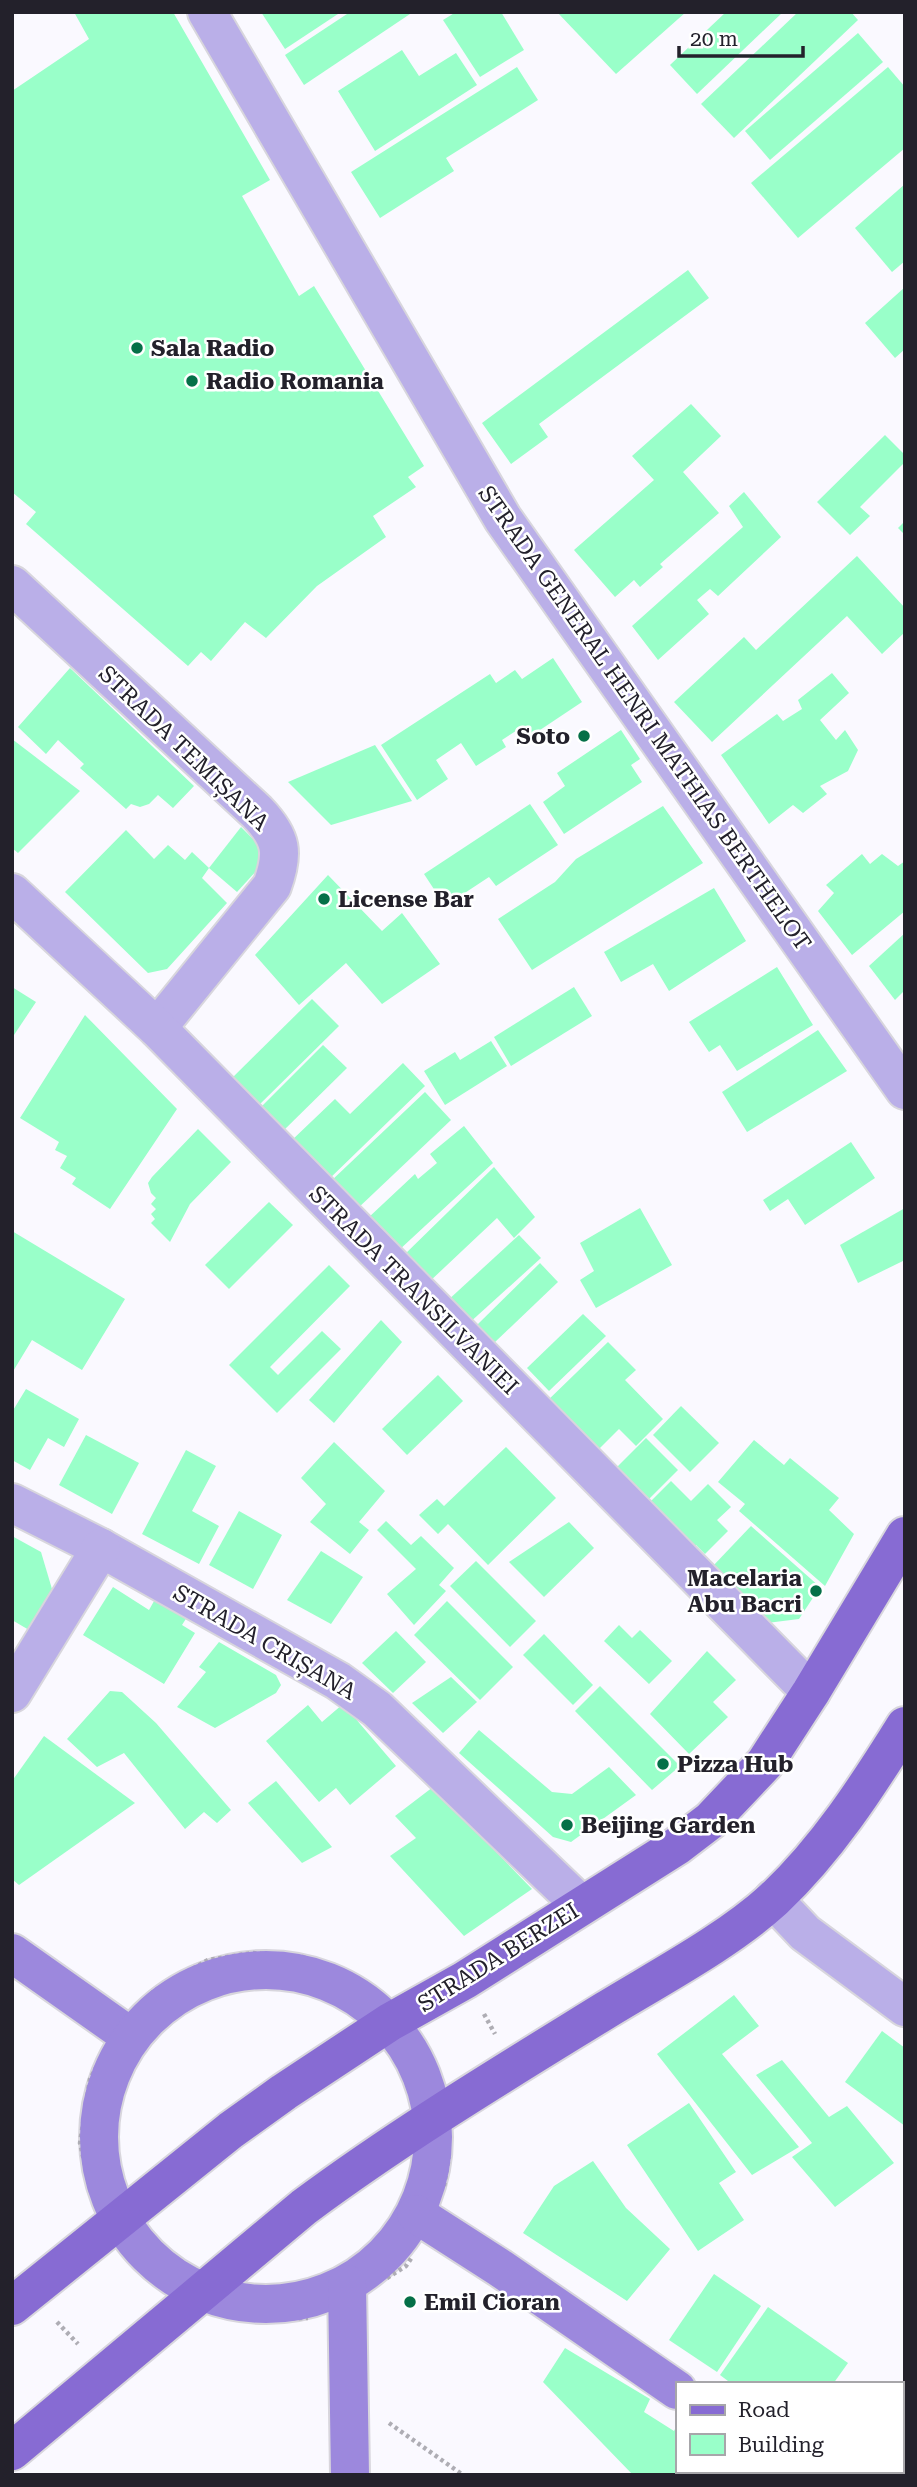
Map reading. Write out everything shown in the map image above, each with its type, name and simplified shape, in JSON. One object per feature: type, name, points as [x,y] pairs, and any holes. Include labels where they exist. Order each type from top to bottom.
[{"type":"main road","name":"STRADA BERZEI","points":[[20,2299],[231,2130],[396,2019],[465,1980],[677,1846],[711,1820],[765,1763],[905,1536]]},
{"type":"main road","points":[[12,2451],[304,2207],[433,2117],[708,1947],[773,1899],[839,1826],[905,1726]]},
{"type":"main road","points":[[12,1953],[125,2032]]},
{"type":"main road","points":[[260,1969],[309,1975],[355,1994],[396,2019],[420,2068],[433,2117],[432,2166],[415,2214],[386,2254],[346,2284],[300,2301],[250,2304],[203,2291],[155,2263],[110,2226],[99,2132],[108,2081],[125,2032],[166,2001],[210,1978],[260,1969]]},
{"type":"main road","points":[[415,2214],[500,2268],[676,2389]]},
{"type":"main road","points":[[346,2284],[350,2475]]},
{"type":"street","name":"STRADA GENERAL HENRI MATHIAS BERTHELOT","points":[[207,12],[503,519],[905,1090]]},
{"type":"street","name":"STRADA TEMIȘANA","points":[[12,585],[257,812],[270,825],[279,845],[280,864],[272,886],[157,1028]]},
{"type":"street","name":"STRADA TRANSILVANIEI","points":[[12,893],[157,1028],[811,1692]]},
{"type":"street","name":"STRADA CRIȘANA","points":[[12,1503],[101,1549],[338,1681],[367,1702],[581,1905]]},
{"type":"street","points":[[12,1693],[101,1549]]},
{"type":"street","points":[[773,1899],[805,1933],[905,2007]]},
{"type":"path","points":[[110,2226],[80,2143],[90,2079],[155,1991],[208,1960],[252,1953],[303,1957],[362,1982],[396,2019]]},
{"type":"path","points":[[465,1980],[514,2067]]},
{"type":"path","points":[[20,2299],[106,2372]]},
{"type":"path","points":[[348,2395],[463,2475]]},
{"type":"building","name":"Radio Romania","points":[[74,12],[173,12],[270,180],[242,196],[299,296],[314,286],[424,466],[408,477],[416,487],[373,516],[386,537],[317,586],[266,638],[245,622],[211,661],[201,652],[188,666],[26,524],[36,512],[12,492],[12,91],[89,39]]},
{"type":"building","points":[[261,12],[341,12],[285,49]]},
{"type":"building","points":[[350,12],[413,12],[304,85],[285,55]]},
{"type":"building","points":[[456,12],[501,12],[524,50],[480,77],[443,20]]},
{"type":"building","points":[[557,12],[686,12],[616,74]]},
{"type":"building","points":[[726,12],[783,12],[697,94],[670,65]]},
{"type":"building","points":[[798,12],[851,12],[858,20],[734,138],[701,104]]},
{"type":"building","points":[[858,33],[883,62],[770,160],[745,131]]},
{"type":"building","points":[[402,50],[419,76],[456,53],[477,85],[375,151],[338,91]]},
{"type":"building","points":[[517,67],[538,100],[446,158],[454,171],[380,218],[351,172]]},
{"type":"building","points":[[888,67],[905,87],[905,148],[798,238],[751,183]]},
{"type":"building","points":[[905,184],[905,261],[892,272],[855,228]]},
{"type":"building","points":[[688,270],[709,298],[539,424],[548,437],[511,464],[482,423]]},
{"type":"building","points":[[905,287],[905,349],[895,358],[865,323]]},
{"type":"building","points":[[691,404],[721,436],[683,472],[719,513],[660,564],[663,567],[640,587],[634,580],[615,597],[574,550],[654,480],[632,456]]},
{"type":"building","points":[[885,435],[905,455],[905,462],[860,507],[870,516],[850,535],[817,502]]},
{"type":"building","points":[[744,492],[781,537],[718,596],[710,589],[697,600],[709,614],[658,660],[632,626],[743,527],[729,506]]},
{"type":"building","points":[[905,521],[905,535],[898,528]]},
{"type":"building","points":[[857,556],[905,608],[905,632],[882,654],[847,616],[712,742],[674,702],[744,637],[756,650]]},
{"type":"building","points":[[553,658],[582,702],[528,738],[522,727],[502,740],[506,747],[476,766],[461,743],[436,760],[448,779],[417,800],[381,745],[490,674],[496,683],[515,670],[522,679]]},
{"type":"building","points":[[70,668],[194,786],[173,808],[158,795],[149,804],[140,807],[131,804],[126,809],[80,768],[84,764],[58,740],[46,754],[18,727]]},
{"type":"building","points":[[832,673],[849,693],[820,720],[836,740],[845,730],[858,750],[848,771],[820,786],[827,794],[803,813],[793,805],[769,824],[721,755],[777,714],[783,721],[802,709],[798,700]]},
{"type":"building","points":[[621,730],[640,759],[631,765],[642,782],[564,834],[543,802],[565,786],[557,773]]},
{"type":"building","points":[[12,739],[80,791],[18,853],[12,848]]},
{"type":"building","points":[[375,745],[412,801],[331,825],[288,782]]},
{"type":"building","points":[[530,804],[558,845],[496,886],[489,877],[445,906],[424,874]]},
{"type":"building","points":[[663,806],[703,863],[532,970],[498,919],[555,882],[576,859]]},
{"type":"building","points":[[241,827],[258,844],[259,868],[237,892],[209,868]]},
{"type":"building","points":[[126,830],[154,859],[168,845],[185,860],[192,852],[209,868],[202,878],[227,903],[167,969],[148,973],[65,892]]},
{"type":"building","points":[[862,854],[870,864],[882,854],[898,866],[905,861],[905,911],[852,955],[818,911],[834,893],[826,885]]},
{"type":"building","points":[[328,875],[382,931],[402,913],[440,964],[382,1004],[346,963],[299,1005],[255,955]]},
{"type":"building","points":[[714,888],[746,941],[669,991],[653,964],[621,982],[604,952]]},
{"type":"building","points":[[905,933],[905,990],[895,1000],[869,966]]},
{"type":"building","points":[[777,967],[813,1025],[737,1071],[720,1045],[709,1052],[689,1022]]},
{"type":"building","points":[[12,987],[36,1002],[12,1038]]},
{"type":"building","points":[[574,987],[592,1016],[511,1066],[494,1037]]},
{"type":"building","points":[[312,999],[339,1026],[256,1108],[229,1081]]},
{"type":"building","points":[[85,1015],[177,1109],[110,1209],[72,1184],[76,1178],[60,1168],[67,1156],[55,1150],[59,1142],[20,1118]]},
{"type":"building","points":[[818,1030],[847,1071],[747,1132],[722,1092]]},
{"type":"building","points":[[491,1041],[507,1066],[445,1105],[424,1071],[455,1052],[460,1060]]},
{"type":"building","points":[[323,1045],[347,1068],[280,1134],[258,1110]]},
{"type":"building","points":[[403,1063],[425,1086],[327,1181],[290,1142],[335,1099],[350,1114]]},
{"type":"building","points":[[425,1092],[451,1120],[356,1210],[330,1182]]},
{"type":"building","points":[[464,1126],[493,1163],[398,1251],[368,1218],[415,1174],[418,1179],[437,1163],[430,1154]]},
{"type":"building","points":[[198,1129],[231,1162],[190,1204],[170,1242],[151,1223],[155,1219],[151,1214],[156,1209],[151,1204],[156,1198],[148,1183]]},
{"type":"building","points":[[851,1142],[875,1178],[805,1225],[788,1199],[770,1211],[763,1200]]},
{"type":"building","points":[[494,1167],[535,1217],[514,1238],[497,1218],[428,1283],[402,1257]]},
{"type":"building","points":[[269,1202],[293,1225],[229,1289],[205,1265]]},
{"type":"building","points":[[640,1208],[672,1265],[596,1308],[580,1280],[594,1271],[580,1243]]},
{"type":"building","points":[[905,1208],[905,1260],[858,1283],[840,1245]]},
{"type":"building","points":[[12,1231],[125,1299],[82,1370],[32,1340],[12,1373]]},
{"type":"building","points":[[519,1235],[541,1258],[467,1325],[446,1302]]},
{"type":"building","points":[[540,1263],[558,1282],[494,1343],[477,1325]]},
{"type":"building","points":[[329,1265],[350,1286],[270,1367],[278,1375],[322,1331],[341,1349],[277,1413],[229,1365]]},
{"type":"building","points":[[583,1314],[606,1336],[549,1391],[527,1368]]},
{"type":"building","points":[[381,1320],[402,1342],[334,1423],[309,1400]]},
{"type":"building","points":[[608,1342],[636,1370],[625,1380],[663,1419],[636,1446],[619,1429],[592,1456],[543,1405]]},
{"type":"building","points":[[438,1375],[463,1401],[407,1455],[382,1429]]},
{"type":"building","points":[[26,1389],[79,1419],[64,1447],[48,1438],[30,1470],[12,1460],[12,1412]]},
{"type":"building","points":[[681,1406],[719,1443],[690,1472],[653,1435]]},
{"type":"building","points":[[86,1435],[139,1463],[112,1514],[59,1485]]},
{"type":"building","points":[[646,1438],[678,1470],[644,1504],[612,1472]]},
{"type":"building","points":[[754,1440],[784,1465],[790,1458],[839,1498],[829,1510],[854,1534],[825,1586],[739,1511],[745,1504],[718,1482]]},
{"type":"building","points":[[334,1442],[385,1491],[359,1522],[369,1530],[350,1554],[310,1522],[326,1504],[301,1478]]},
{"type":"building","points":[[506,1447],[556,1498],[488,1565],[448,1524],[438,1534],[419,1515],[437,1499],[444,1506]]},
{"type":"building","points":[[186,1450],[216,1466],[192,1511],[219,1526],[199,1564],[142,1534]]},
{"type":"building","points":[[671,1481],[691,1501],[708,1484],[731,1507],[717,1520],[728,1531],[705,1554],[696,1545],[691,1551],[646,1506]]},
{"type":"building","points":[[239,1511],[282,1535],[253,1589],[209,1565]]},
{"type":"building","points":[[386,1521],[411,1545],[421,1536],[454,1568],[439,1585],[446,1591],[414,1625],[387,1594],[416,1569],[377,1530]]},
{"type":"building","points":[[569,1522],[594,1548],[544,1597],[509,1562]]},
{"type":"building","points":[[751,1526],[820,1587],[799,1619],[767,1623],[712,1567]]},
{"type":"building","points":[[12,1536],[41,1552],[52,1589],[29,1630],[12,1620]]},
{"type":"building","points":[[321,1551],[363,1577],[331,1624],[287,1600]]},
{"type":"building","points":[[476,1561],[536,1621],[510,1647],[450,1586]]},
{"type":"building","points":[[113,1587],[149,1610],[158,1594],[189,1614],[182,1625],[195,1633],[164,1684],[83,1635]]},
{"type":"building","points":[[447,1601],[513,1667],[480,1700],[414,1635]]},
{"type":"building","points":[[619,1625],[632,1638],[640,1630],[672,1661],[649,1684],[604,1641]]},
{"type":"building","points":[[396,1631],[426,1662],[393,1693],[362,1663]]},
{"type":"building","points":[[544,1634],[593,1685],[573,1705],[523,1655]]},
{"type":"building","points":[[219,1642],[276,1675],[281,1685],[276,1693],[215,1728],[177,1707],[206,1672],[199,1667]]},
{"type":"building","points":[[707,1651],[736,1680],[713,1702],[728,1717],[689,1754],[650,1714]]},
{"type":"building","points":[[451,1677],[477,1702],[443,1733],[412,1703]]},
{"type":"building","points":[[600,1686],[680,1766],[652,1790],[575,1711]]},
{"type":"building","points":[[110,1691],[122,1692],[156,1723],[231,1810],[217,1823],[204,1812],[185,1829],[124,1753],[97,1767],[67,1739]]},
{"type":"building","points":[[343,1704],[396,1766],[350,1805],[336,1788],[319,1802],[266,1741],[308,1705],[322,1722]]},
{"type":"building","points":[[479,1730],[552,1792],[572,1794],[609,1767],[636,1795],[571,1842],[553,1837],[459,1753]]},
{"type":"building","points":[[44,1736],[135,1803],[19,1885],[12,1879],[12,1781]]},
{"type":"building","points":[[276,1781],[332,1847],[302,1863],[248,1803]]},
{"type":"building","points":[[433,1787],[532,1889],[464,1936],[390,1856],[416,1838],[395,1816]]},
{"type":"building","points":[[734,1995],[759,2026],[722,2054],[799,2147],[752,2175],[657,2054]]},
{"type":"building","points":[[882,2031],[905,2048],[905,2126],[845,2082]]},
{"type":"building","points":[[782,2060],[829,2117],[847,2106],[894,2163],[835,2207],[792,2157],[812,2143],[756,2075]]},
{"type":"building","points":[[689,2103],[736,2172],[719,2183],[744,2220],[698,2251],[627,2145]]},
{"type":"building","points":[[593,2161],[626,2208],[670,2249],[627,2301],[523,2233],[554,2186]]},
{"type":"building","points":[[714,2274],[761,2306],[717,2372],[669,2340]]},
{"type":"building","points":[[768,2307],[848,2363],[834,2382],[729,2382],[720,2375]]},
{"type":"building","points":[[565,2348],[650,2399],[644,2412],[674,2431],[676,2427],[676,2473],[745,2473],[633,2475],[543,2382]]},
{"type":"place","name":"Sala Radio","points":[[137,348]]},
{"type":"place","name":"Radio Romania","points":[[192,381]]},
{"type":"place","name":"Soto","points":[[584,736]]},
{"type":"place","name":"License Bar","points":[[324,899]]},
{"type":"place","name":"Macelaria Abu Bacri","points":[[816,1591]]},
{"type":"place","name":"Pizza Hub","points":[[663,1764]]},
{"type":"place","name":"Beijing Garden","points":[[567,1825]]},
{"type":"place","name":"Emil Cioran","points":[[410,2302]]}]
